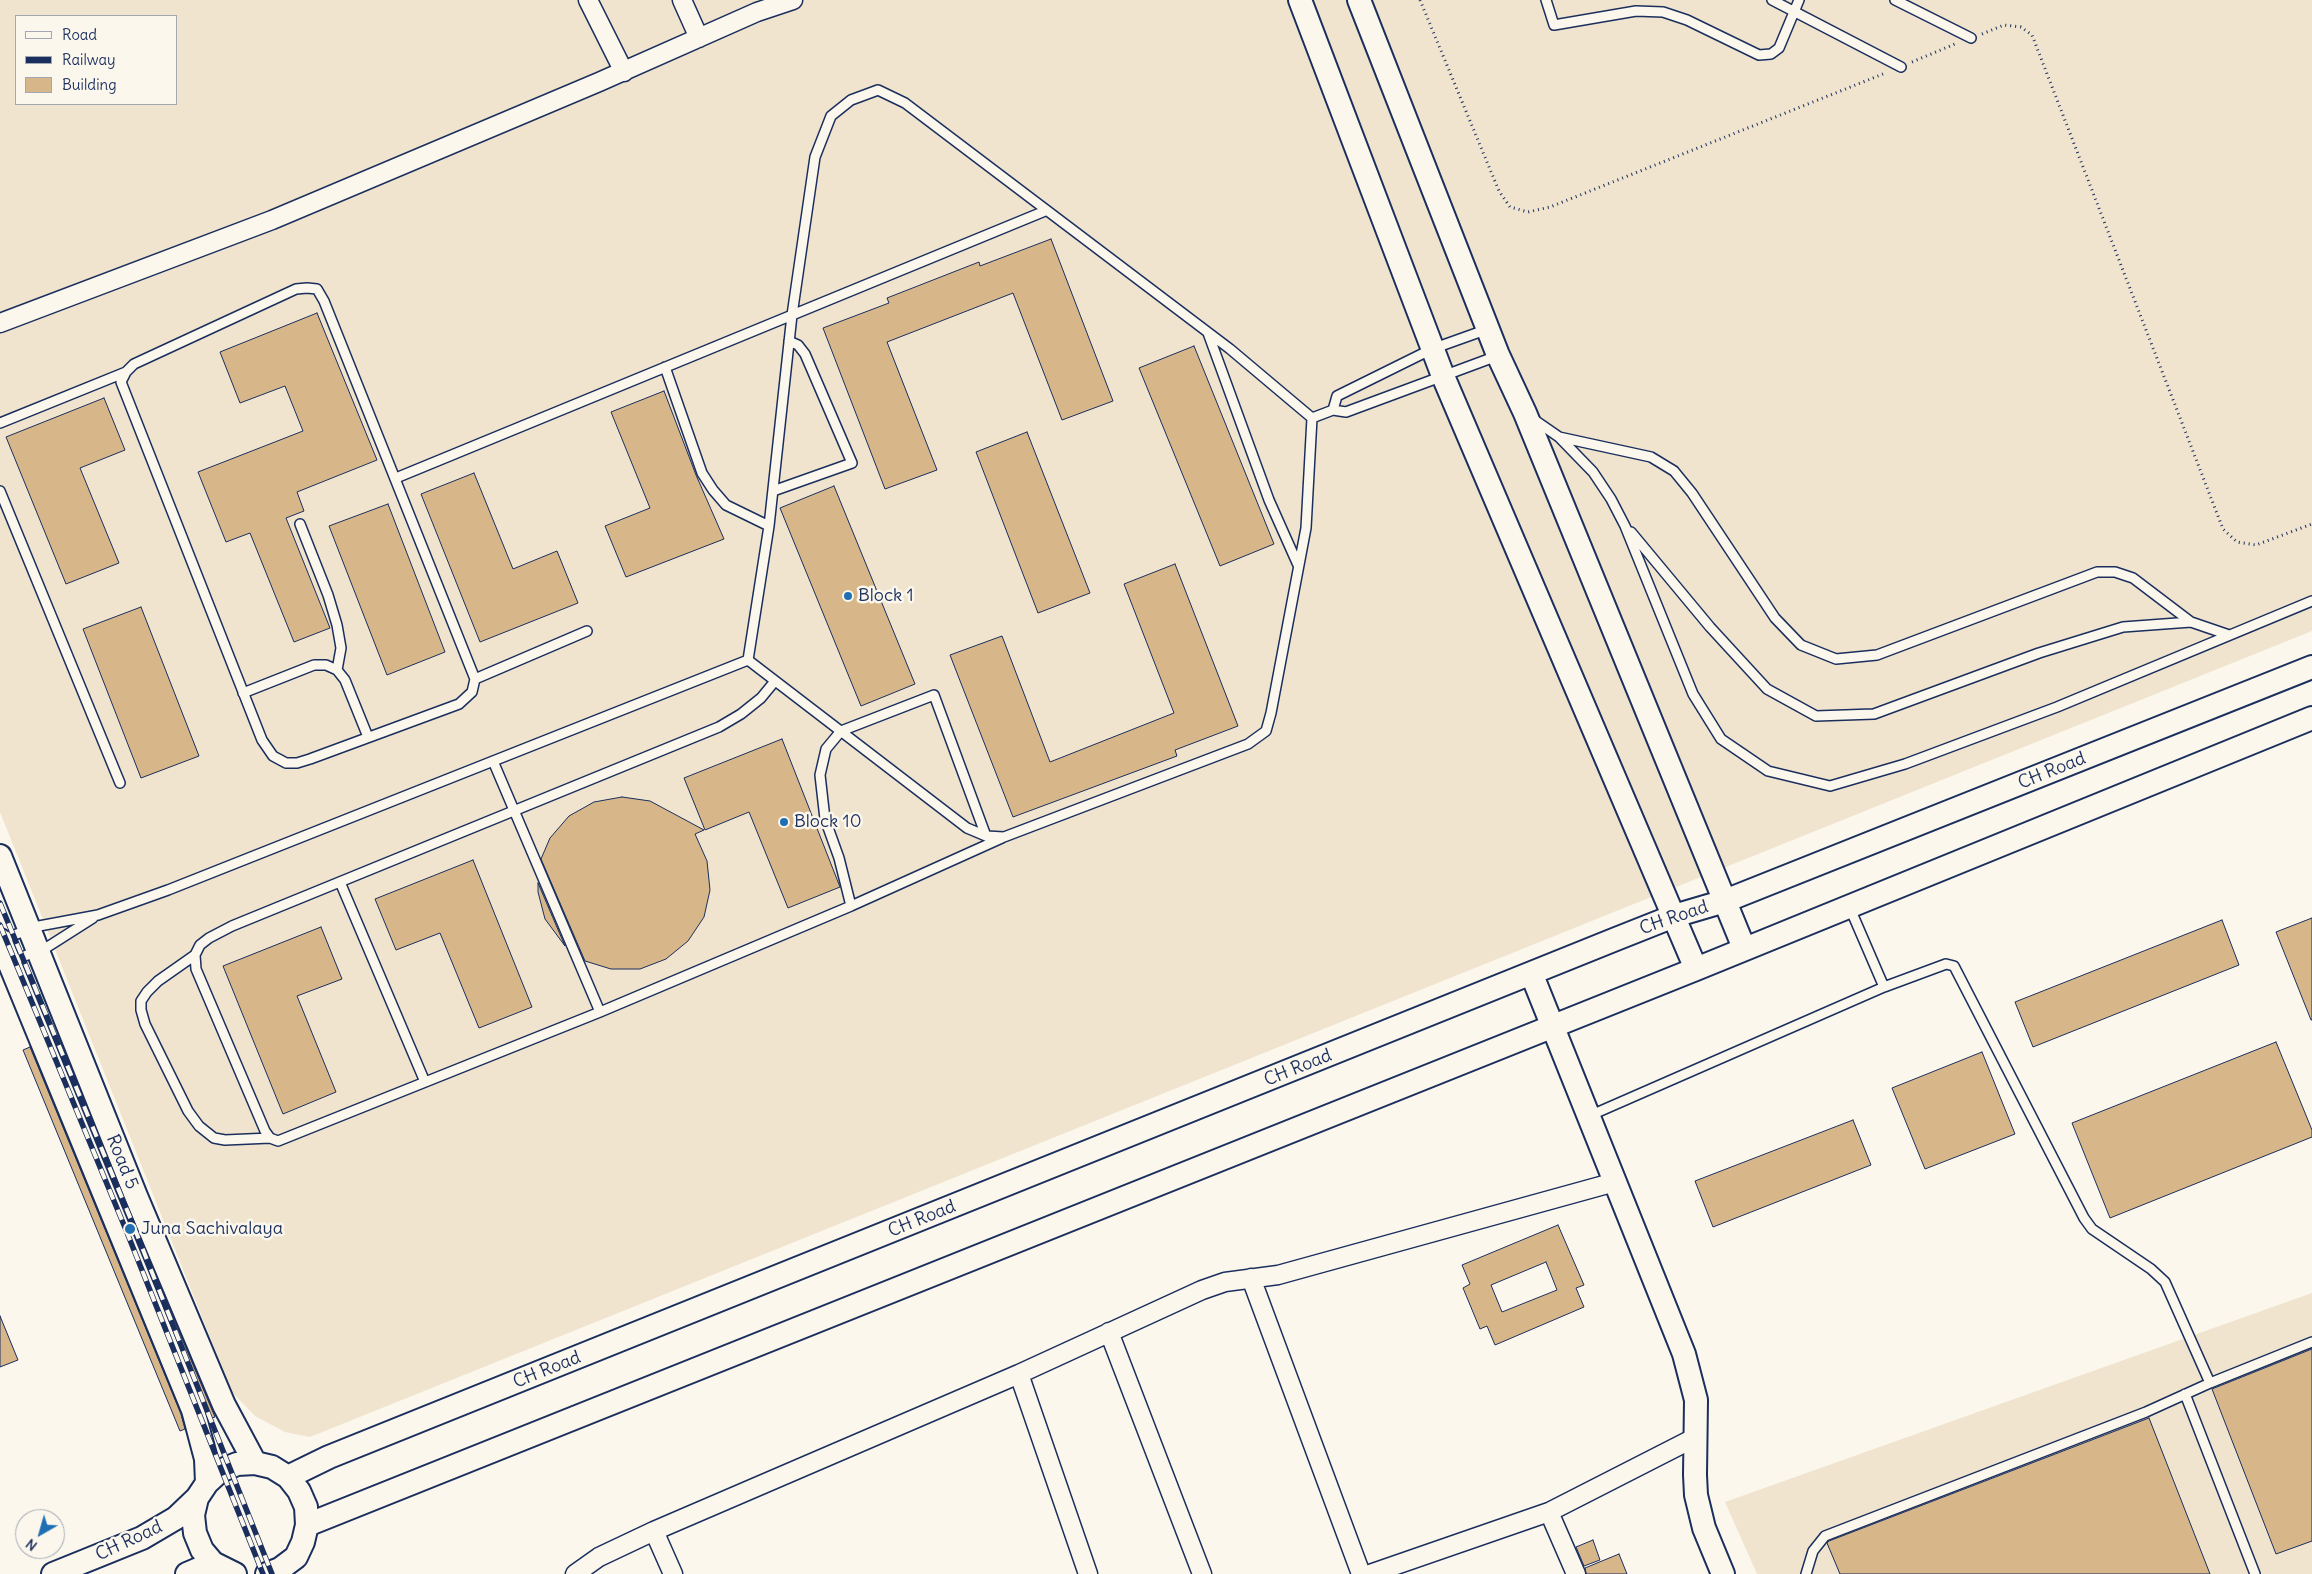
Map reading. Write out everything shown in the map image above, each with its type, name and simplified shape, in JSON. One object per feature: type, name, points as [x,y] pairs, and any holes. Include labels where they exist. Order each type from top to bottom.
[{"type":"street","points":[[588,0],[624,72]]},
{"type":"street","points":[[682,0],[699,38]]},
{"type":"street","points":[[0,323],[272,220],[624,72],[699,38],[755,6],[793,0]]},
{"type":"street","points":[[1300,0],[1443,376],[1696,969]]},
{"type":"street","points":[[1359,0],[1498,355],[1525,413],[1744,948]]},
{"type":"street","name":"CH Road","points":[[288,1477],[329,1457],[1532,975],[1674,916],[1725,901],[2312,667]]},
{"type":"street","points":[[307,1525],[1552,1025],[1696,969],[2312,718]]},
{"type":"street","name":"Road 5","points":[[0,856],[136,1196],[224,1405],[255,1463]]},
{"type":"street","name":"Road 5","points":[[0,940],[193,1410],[206,1459],[202,1490],[193,1515],[194,1533],[202,1550],[213,1563]]},
{"type":"street","points":[[1532,975],[1684,1354],[1696,1400],[1696,1495],[1704,1528],[1723,1574]]},
{"type":"street","points":[[575,1574],[599,1557],[654,1531],[1018,1374],[1202,1290],[1225,1282],[1278,1274],[1615,1182]]},
{"type":"street","points":[[1251,1278],[1361,1574]]},
{"type":"street","points":[[1109,1332],[1202,1574]]},
{"type":"street","points":[[1018,1374],[1088,1574]]},
{"type":"street","points":[[1370,1574],[1550,1512],[1696,1437]]},
{"type":"street","points":[[255,1463],[272,1468],[288,1477],[299,1491],[306,1507],[307,1525],[296,1566],[267,1574]]},
{"type":"street","name":"CH Road","points":[[54,1574],[142,1538],[176,1518],[220,1471],[237,1464],[255,1463]]},
{"type":"street","points":[[1550,1512],[1576,1574]]},
{"type":"street","points":[[654,1531],[673,1574]]},
{"type":"street","points":[[187,1574],[213,1563],[235,1574]]},
{"type":"lane","points":[[1546,0],[1554,25],[1636,11],[1663,12],[1687,20],[1758,56],[1771,54],[1779,48],[1799,0]]},
{"type":"lane","points":[[1772,0],[1795,10],[1902,67]]},
{"type":"lane","points":[[1895,0],[1971,38]]},
{"type":"lane","points":[[748,660],[769,526],[792,315],[815,157],[831,116],[851,100],[878,90],[905,103],[1208,333],[1312,418]]},
{"type":"lane","points":[[396,478],[1045,211]]},
{"type":"lane","points":[[296,289],[317,289],[324,301],[396,478],[475,679],[472,692],[459,704],[297,763],[286,763],[273,756],[262,740],[121,382],[126,372],[134,364],[296,289]]},
{"type":"lane","points":[[1333,410],[1337,396],[1432,349],[1488,329]]},
{"type":"lane","points":[[1208,333],[1269,500],[1299,566]]},
{"type":"lane","points":[[773,492],[852,463],[805,354],[798,346],[789,341]]},
{"type":"lane","points":[[1312,418],[1333,410],[1346,412],[1498,355]]},
{"type":"lane","points":[[665,367],[702,473],[713,490],[726,505],[769,526]]},
{"type":"lane","points":[[0,423],[126,372]]},
{"type":"lane","points":[[1525,413],[1559,437],[1593,472],[1611,499],[1625,526],[1693,694],[1721,739],[1768,772],[1830,786],[1905,764],[2056,707],[2312,601]]},
{"type":"lane","points":[[775,681],[761,698],[741,714],[719,727],[232,926],[209,938],[200,945],[195,955],[158,981],[146,992],[141,1001],[141,1010],[145,1024],[188,1111],[198,1126],[214,1138],[226,1140],[270,1138],[278,1141],[600,1012],[851,906],[1004,837],[1248,744],[1266,731],[1271,713],[1306,528],[1312,418]]},
{"type":"lane","points":[[1559,437],[1651,457],[1674,471],[1692,493],[1775,618],[1801,645],[1836,659],[1877,656],[2097,572],[2115,572],[2133,578],[2191,622],[2229,635]]},
{"type":"lane","points":[[0,491],[120,783]]},
{"type":"lane","points":[[300,524],[328,596],[337,626],[341,648],[337,670]]},
{"type":"lane","points":[[1625,526],[1710,627],[1767,689],[1816,716],[1874,714],[2039,653],[2123,626],[2191,622]]},
{"type":"lane","points":[[475,679],[587,631]]},
{"type":"lane","points":[[748,660],[967,828],[986,836],[1004,837]]},
{"type":"lane","points":[[9,962],[38,951],[98,916],[748,660]]},
{"type":"lane","points":[[243,693],[314,665],[326,665],[337,670],[345,680],[368,737]]},
{"type":"lane","points":[[851,906],[839,858],[825,819],[820,775],[826,749],[840,731],[934,695],[986,836]]},
{"type":"lane","points":[[493,761],[600,1012]]},
{"type":"lane","points":[[340,882],[425,1082]]},
{"type":"lane","points":[[1849,906],[1884,987]]},
{"type":"lane","points":[[0,940],[39,926],[98,916]]},
{"type":"lane","points":[[195,955],[196,969],[265,1131],[270,1138]]},
{"type":"lane","points":[[1588,1116],[1884,987],[1946,964],[1954,966],[2084,1218],[2092,1229],[2151,1269],[2165,1282],[2210,1383]]},
{"type":"lane","points":[[1806,1574],[1813,1551],[1825,1536],[2137,1416],[2210,1383],[2312,1342]]},
{"type":"lane","points":[[2185,1394],[2254,1574]]},
{"type":"path","points":[[1420,0],[1499,192],[1510,207],[1528,212],[1550,207],[2004,25],[2021,27],[2032,35],[2223,528],[2237,542],[2256,545],[2312,524]]},
{"type":"shaded area","points":[[0,0],[2312,0],[2312,631],[310,1437],[285,1432],[255,1416],[232,1392],[0,812]]},
{"type":"shaded area","points":[[2312,1293],[2312,1574],[1757,1574],[1725,1502]]},
{"type":"building","points":[[1051,239],[1113,401],[1062,420],[1013,293],[887,342],[937,470],[885,489],[823,328],[889,303],[887,298],[979,262],[980,266]]},
{"type":"building","points":[[317,313],[377,460],[297,492],[304,511],[286,518],[330,628],[294,642],[250,533],[226,542],[198,472],[303,431],[285,386],[240,403],[220,352]]},
{"type":"building","points":[[1194,346],[1274,544],[1220,566],[1139,368]]},
{"type":"building","points":[[664,391],[696,475],[724,539],[626,577],[605,526],[650,508],[611,412]]},
{"type":"building","points":[[104,398],[125,450],[80,468],[119,563],[66,584],[6,437]]},
{"type":"building","points":[[1027,432],[1090,593],[1038,613],[976,452]]},
{"type":"building","points":[[474,473],[513,569],[557,551],[578,603],[480,642],[421,494]]},
{"type":"building","name":"Block 1","points":[[834,486],[915,684],[861,706],[780,508]]},
{"type":"building","points":[[388,504],[445,652],[387,675],[329,526]]},
{"type":"building","points":[[1175,564],[1238,726],[1175,750],[1177,756],[1013,817],[950,655],[1002,636],[1050,762],[1174,713],[1124,584]]},
{"type":"building","points":[[141,607],[199,756],[141,778],[83,629]]},
{"type":"building","name":"Block 10","points":[[782,739],[840,887],[788,908],[749,812],[705,830],[684,778]]},
{"type":"building","points":[[622,797],[650,801],[704,830],[695,834],[707,861],[710,890],[704,917],[688,941],[666,959],[640,969],[611,969],[585,961],[541,859],[550,838],[569,816],[594,802]]},
{"type":"building","points":[[473,860],[532,1007],[479,1028],[440,933],[396,950],[375,899]]},
{"type":"building","points":[[538,883],[565,946],[545,919],[538,892]]},
{"type":"building","points":[[2312,918],[2312,1020],[2311,1020],[2276,932]]},
{"type":"building","points":[[2222,920],[2239,965],[2033,1047],[2015,1002]]},
{"type":"building","points":[[321,927],[342,979],[297,996],[336,1092],[283,1114],[223,966]]},
{"type":"building","points":[[58,1035],[124,1201],[215,1417],[209,1419],[205,1405],[54,1037]]},
{"type":"building","points":[[2276,1042],[2312,1130],[2312,1137],[2110,1218],[2072,1123]]},
{"type":"building","points":[[30,1047],[181,1414],[185,1429],[180,1431],[23,1050]]},
{"type":"building","points":[[1982,1052],[2015,1134],[1925,1169],[1892,1088]]},
{"type":"building","points":[[1853,1120],[1871,1165],[1713,1227],[1695,1181]]},
{"type":"building","points":[[1558,1225],[1584,1285],[1576,1288],[1584,1307],[1495,1345],[1487,1326],[1480,1329],[1463,1288],[1470,1284],[1462,1265]],"holes":[[[1546,1262],[1557,1290],[1502,1312],[1491,1285]]]},
{"type":"building","points":[[0,1316],[18,1360],[0,1367]]},
{"type":"building","points":[[2312,1349],[2312,1541],[2276,1554],[2212,1389]]},
{"type":"building","points":[[2149,1418],[2210,1574],[1840,1574],[1827,1543],[1829,1541]]},
{"type":"building","points":[[1593,1540],[1600,1560],[1584,1566],[1576,1547]]},
{"type":"building","points":[[1619,1554],[1627,1574],[1586,1574],[1585,1568]]},
{"type":"railway","points":[[0,903],[134,1227],[272,1574]]},
{"type":"railway","points":[[0,925],[126,1230],[263,1574]]},
{"type":"place","name":"Block 1","points":[[848,596]]},
{"type":"place","name":"Block 10","points":[[784,822]]},
{"type":"place","name":"Juna Sachivalaya","points":[[130,1229]]}]
